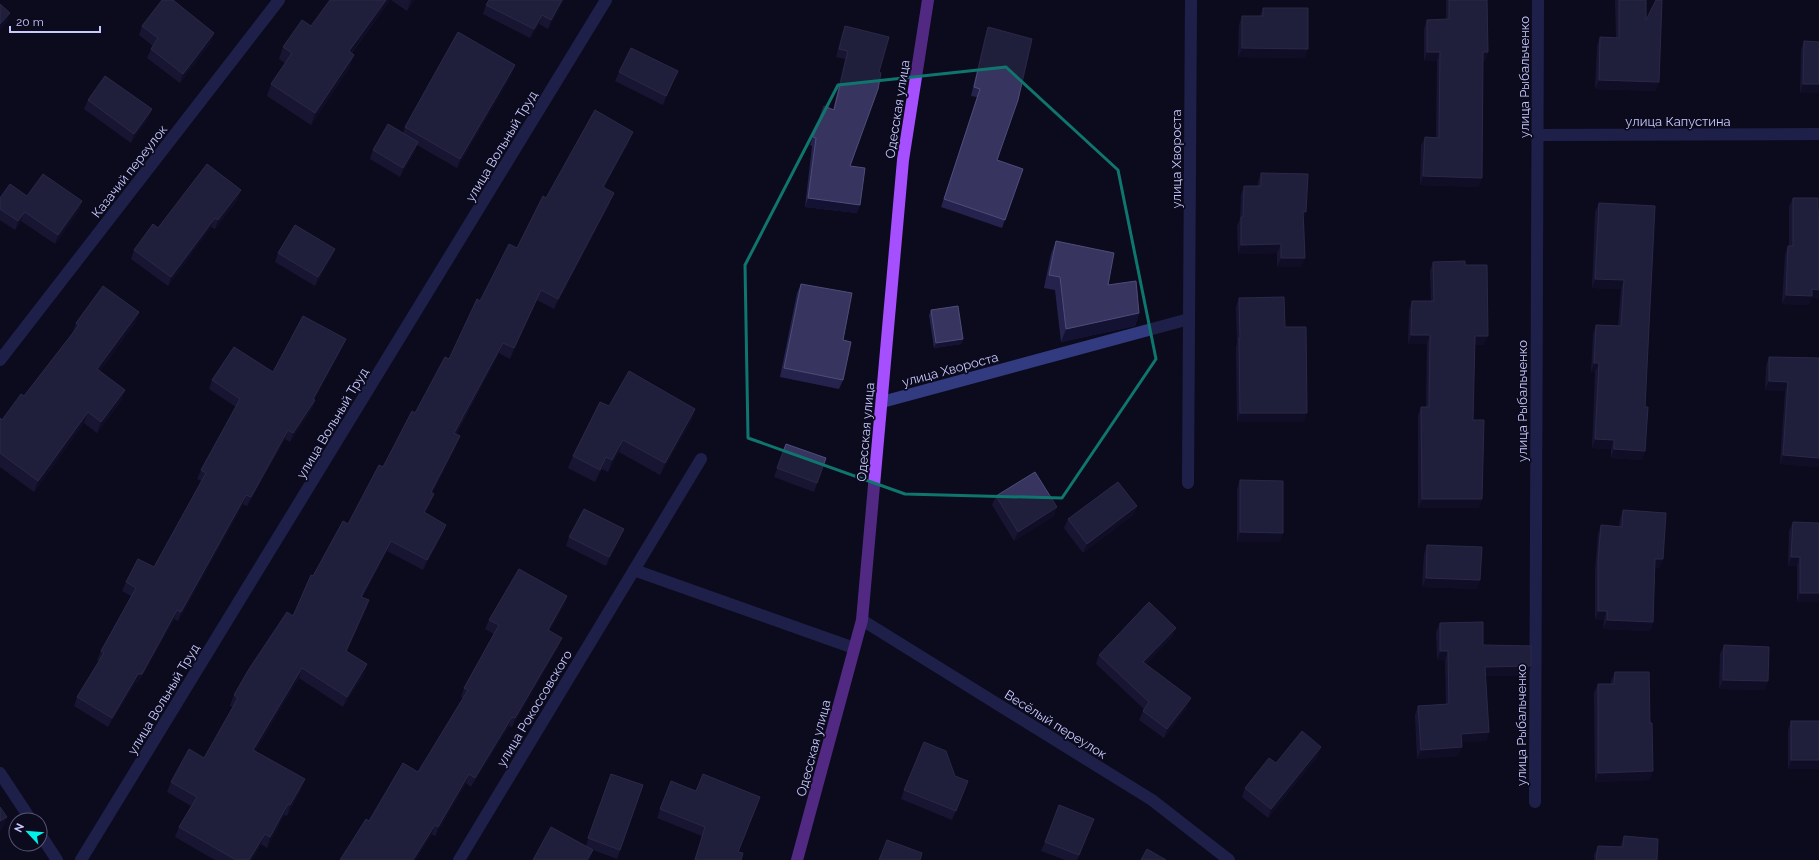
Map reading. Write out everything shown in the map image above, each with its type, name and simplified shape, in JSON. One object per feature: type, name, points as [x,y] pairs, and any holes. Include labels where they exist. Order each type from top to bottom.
[{"type":"main road","name":"Одесская улица","points":[[797,860],[862,620],[903,160],[928,0]]},
{"type":"street","name":"Казачий переулок","points":[[0,360],[279,0]]},
{"type":"street","name":"улица Вольный Труд","points":[[81,860],[606,0]]},
{"type":"street","name":"улица Хвороста","points":[[1188,483],[1191,0]]},
{"type":"street","name":"улица Рыбальченко","points":[[1535,802],[1538,0]]},
{"type":"street","name":"улица Капустина","points":[[1538,135],[1819,134]]},
{"type":"street","name":"улица Хвороста","points":[[882,402],[1189,319]]},
{"type":"street","name":"улица Рокоссовского","points":[[459,860],[701,459]]},
{"type":"street","points":[[634,570],[854,648]]},
{"type":"street","name":"Весёлый переулок","points":[[862,620],[1152,800],[1229,860]]},
{"type":"street","points":[[0,773],[26,812]]},
{"type":"street","points":[[48,846],[57,860]]},
{"type":"highlighted area","points":[[1006,67],[1118,170],[1156,359],[1062,498],[905,494],[748,438],[745,265],[838,85]]},
{"type":"building","points":[[162,0],[173,0],[214,33],[183,74],[151,49],[158,38],[142,26]]},
{"type":"building","points":[[330,0],[386,0],[349,51],[354,55],[315,113],[271,84],[292,53],[283,47],[302,20],[311,26]]},
{"type":"building","points":[[489,0],[562,0],[551,20],[542,15],[534,29],[486,5]]},
{"type":"building","points":[[1449,0],[1487,0],[1488,52],[1483,52],[1482,178],[1423,176],[1425,137],[1439,138],[1440,52],[1427,52],[1427,20],[1449,19]]},
{"type":"building","points":[[1619,0],[1646,0],[1646,20],[1656,0],[1662,0],[1659,82],[1599,80],[1600,37],[1619,38]]},
{"type":"building","points":[[0,4],[10,13],[0,24]]},
{"type":"building","points":[[1263,8],[1308,8],[1308,49],[1242,48],[1242,16],[1263,16]]},
{"type":"building","points":[[845,26],[889,37],[879,72],[881,73],[878,89],[850,166],[865,168],[860,205],[808,198],[816,138],[813,137],[824,106],[834,110],[848,51],[839,49]]},
{"type":"building","points":[[988,27],[1032,39],[1018,100],[997,160],[1023,169],[1005,220],[944,199],[980,89],[974,87]]},
{"type":"building","points":[[458,32],[515,65],[460,159],[405,127]]},
{"type":"building","points":[[1804,41],[1819,42],[1819,84],[1803,84]]},
{"type":"building","points":[[631,48],[678,71],[666,96],[619,72]]},
{"type":"building","points":[[105,76],[152,109],[134,134],[88,100]]},
{"type":"building","points":[[595,110],[633,132],[603,187],[614,193],[558,299],[541,290],[514,348],[503,343],[454,433],[460,436],[431,492],[434,494],[424,512],[446,525],[427,560],[391,541],[361,597],[369,600],[346,651],[367,664],[347,697],[302,668],[253,750],[305,779],[290,805],[288,804],[270,837],[265,834],[249,860],[236,860],[179,827],[197,797],[171,782],[189,749],[204,758],[238,698],[234,695],[249,669],[287,612],[293,616],[311,575],[313,576],[343,521],[348,524],[379,465],[383,467],[412,411],[415,413],[445,357],[449,359],[477,299],[480,301],[509,244],[517,248],[543,196],[546,198]]},
{"type":"building","points":[[388,124],[418,142],[403,168],[373,150]]},
{"type":"building","points":[[207,164],[241,190],[218,220],[215,218],[171,277],[134,250],[153,224],[158,228]]},
{"type":"building","points":[[1261,173],[1308,174],[1306,212],[1303,211],[1305,258],[1281,258],[1281,244],[1241,245],[1241,217],[1243,217],[1244,186],[1261,186]]},
{"type":"building","points":[[43,174],[82,201],[58,235],[25,212],[18,221],[0,209],[0,198],[10,184],[27,196]]},
{"type":"building","points":[[1793,198],[1818,198],[1819,290],[1812,289],[1812,296],[1786,295],[1788,246],[1793,246]]},
{"type":"building","points":[[1599,203],[1655,206],[1645,407],[1648,407],[1645,451],[1614,449],[1614,440],[1595,439],[1599,363],[1594,363],[1596,325],[1621,326],[1624,280],[1595,279]]},
{"type":"building","points":[[295,225],[335,249],[318,277],[278,253]]},
{"type":"building","points":[[1056,241],[1114,253],[1108,285],[1136,281],[1139,313],[1066,329],[1060,277],[1049,275]]},
{"type":"building","points":[[1465,261],[1465,265],[1487,265],[1488,336],[1475,336],[1473,420],[1484,420],[1482,499],[1422,499],[1421,407],[1429,407],[1430,335],[1411,335],[1412,301],[1434,301],[1433,262]]},
{"type":"building","points":[[801,284],[852,293],[843,340],[851,342],[843,380],[784,368]]},
{"type":"building","points":[[103,286],[139,312],[97,369],[125,390],[101,422],[88,412],[38,481],[0,453],[0,418],[2,420],[21,394],[24,396],[79,325],[76,323]]},
{"type":"building","points":[[1284,297],[1285,327],[1306,327],[1307,413],[1240,413],[1239,298]]},
{"type":"building","points":[[958,306],[963,339],[936,343],[931,310]]},
{"type":"building","points":[[303,316],[346,339],[313,399],[315,400],[293,433],[288,430],[251,497],[246,495],[181,612],[177,610],[142,674],[138,674],[112,718],[77,697],[104,653],[101,651],[136,588],[126,582],[138,559],[154,567],[206,473],[201,470],[240,399],[212,380],[234,347],[273,372]]},
{"type":"building","points":[[1769,357],[1819,358],[1819,458],[1783,455],[1788,382],[1769,381]]},
{"type":"building","points":[[629,371],[695,409],[665,463],[623,440],[612,460],[606,457],[600,470],[573,456],[600,402],[609,406]]},
{"type":"building","points":[[786,444],[826,458],[817,483],[777,468]]},
{"type":"building","points":[[1035,472],[1057,507],[1018,532],[996,496]]},
{"type":"building","points":[[1240,480],[1283,481],[1283,533],[1240,532]]},
{"type":"building","points":[[1118,482],[1137,506],[1087,544],[1068,519]]},
{"type":"building","points":[[584,509],[624,529],[609,557],[569,537]]},
{"type":"building","points":[[1623,510],[1666,513],[1663,559],[1655,559],[1653,622],[1607,620],[1607,611],[1598,611],[1598,561],[1601,525],[1622,527]]},
{"type":"building","points":[[1793,522],[1819,523],[1819,593],[1800,593],[1800,557],[1791,557]]},
{"type":"building","points":[[1427,545],[1482,547],[1480,580],[1426,578]]},
{"type":"building","points":[[519,569],[567,596],[548,630],[562,638],[515,718],[512,717],[475,778],[469,774],[438,827],[435,825],[413,860],[340,860],[366,819],[369,821],[403,763],[418,772],[468,690],[464,688],[499,625],[489,620]]},
{"type":"building","points":[[1149,602],[1176,628],[1143,662],[1191,698],[1167,729],[1143,711],[1149,702],[1099,655]]},
{"type":"building","points":[[1483,622],[1483,645],[1531,646],[1531,666],[1485,667],[1489,732],[1461,734],[1462,747],[1421,750],[1418,706],[1449,704],[1448,651],[1440,651],[1440,623]]},
{"type":"building","points":[[1724,645],[1769,647],[1768,681],[1723,680]]},
{"type":"building","points":[[1615,672],[1649,672],[1653,771],[1598,773],[1598,684],[1614,684]]},
{"type":"building","points":[[1791,721],[1819,721],[1819,760],[1791,760]]},
{"type":"building","points":[[1302,731],[1321,747],[1271,809],[1245,788],[1269,758],[1276,763]]},
{"type":"building","points":[[924,742],[946,751],[955,776],[968,781],[956,811],[904,790]]},
{"type":"building","points":[[611,774],[643,785],[620,850],[588,838]]},
{"type":"building","points":[[703,774],[760,797],[738,852],[743,853],[741,860],[695,860],[705,827],[660,809],[671,781],[696,791]]},
{"type":"building","points":[[1059,805],[1094,819],[1079,855],[1045,842]]},
{"type":"building","points":[[0,807],[7,817],[0,821]]},
{"type":"building","points":[[551,827],[593,850],[587,860],[533,860]]},
{"type":"building","points":[[1624,836],[1658,839],[1657,860],[1596,860],[1598,846],[1623,847]]},
{"type":"building","points":[[887,840],[922,853],[920,860],[879,860]]},
{"type":"building","points":[[1147,849],[1166,860],[1141,860]]}]
